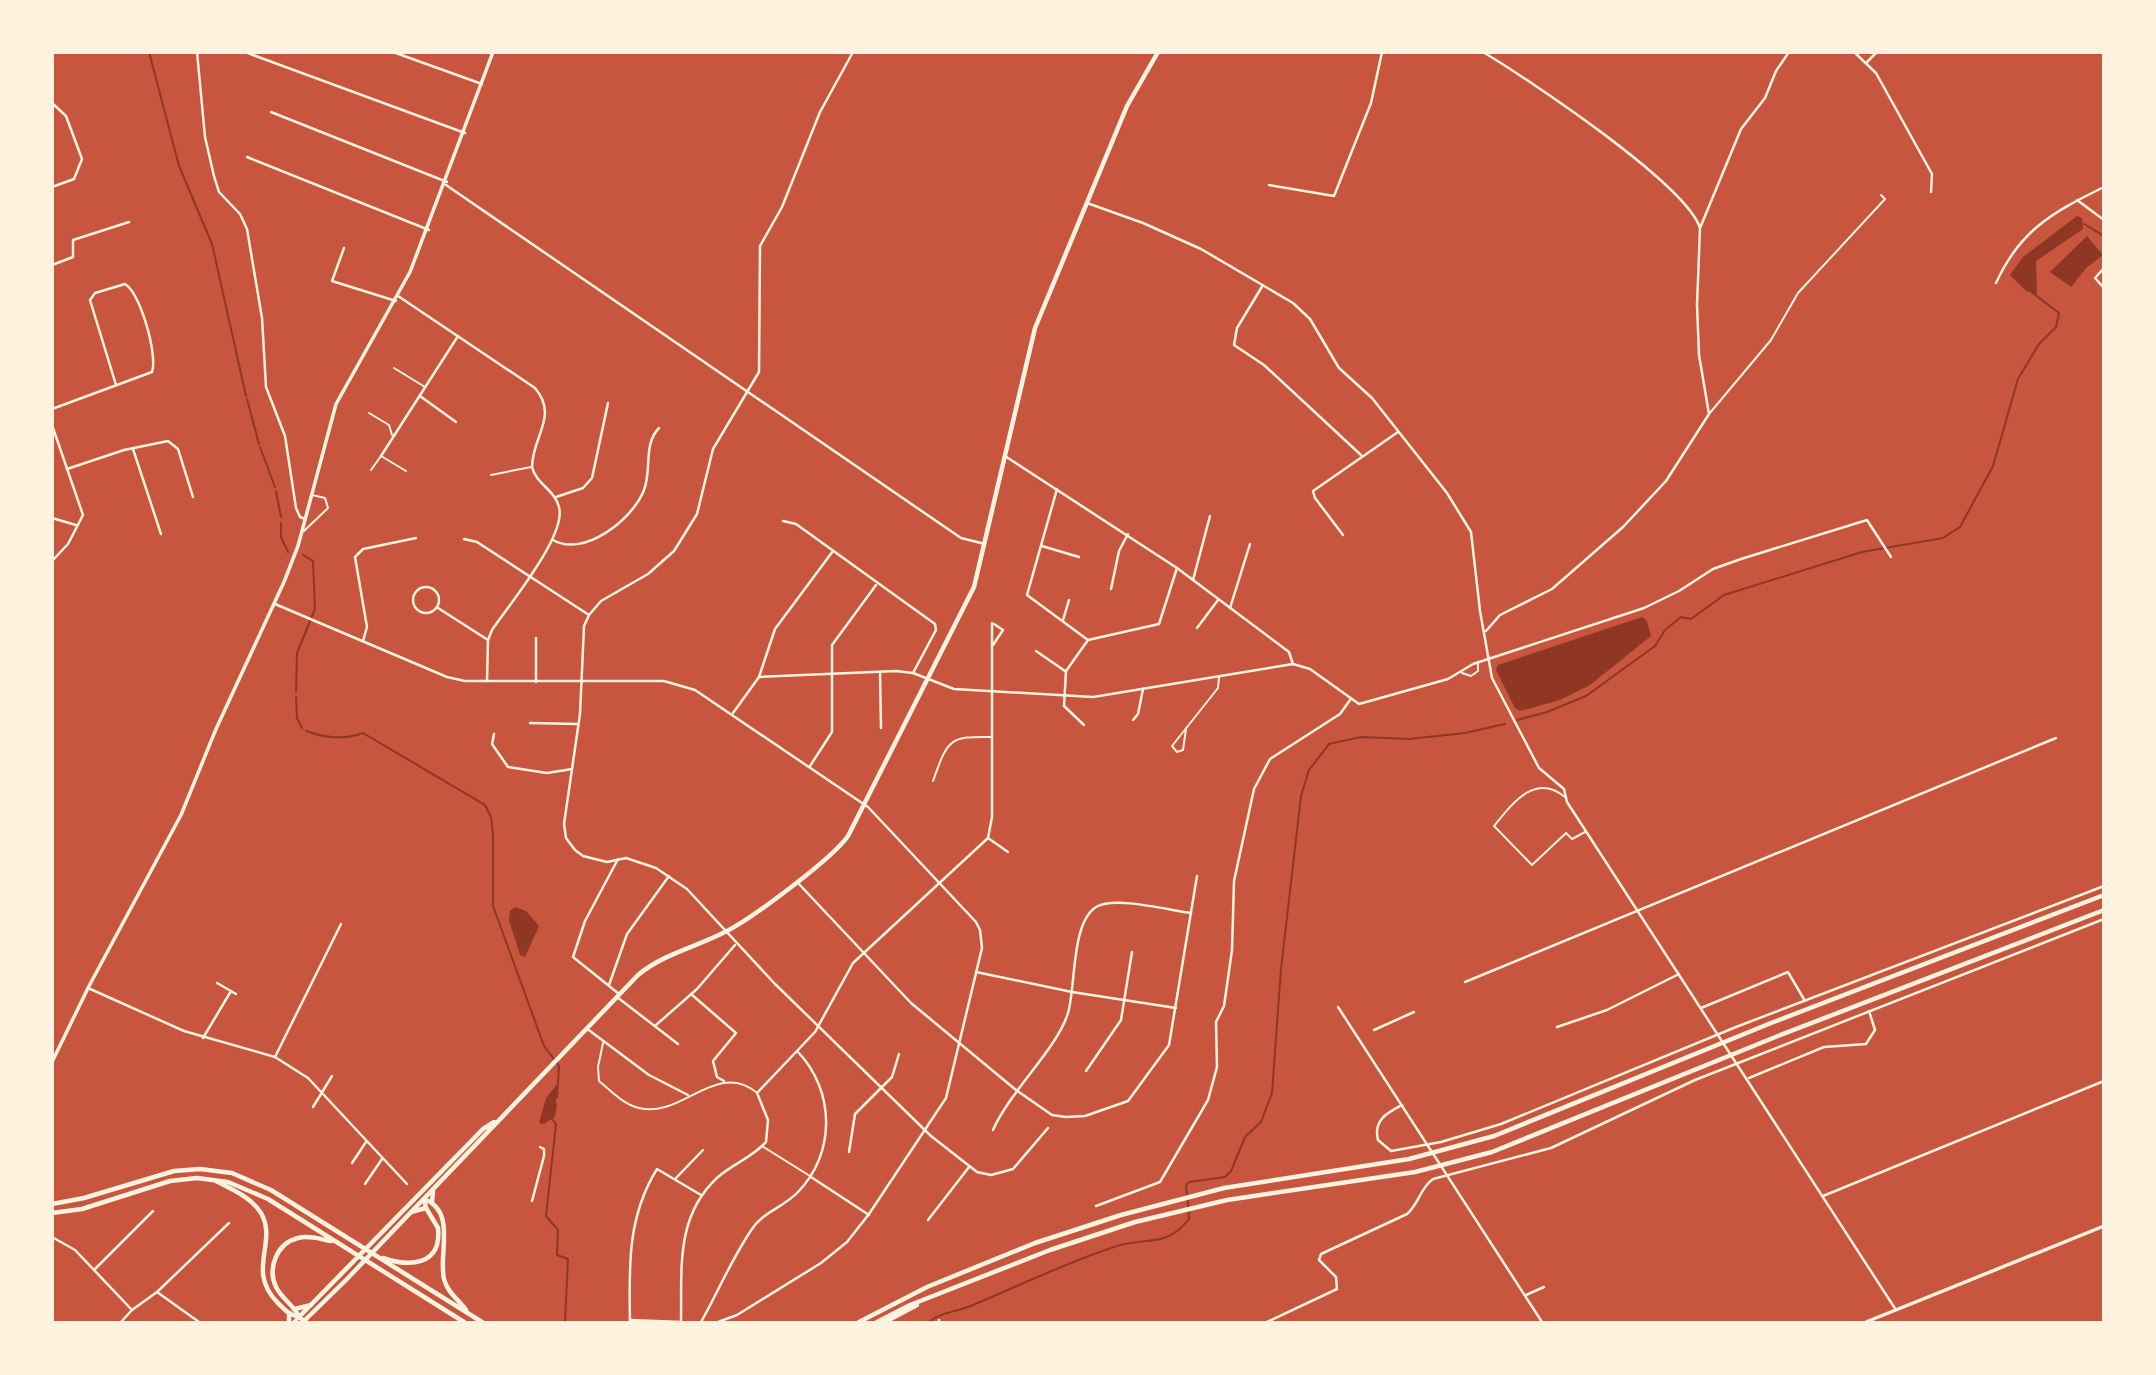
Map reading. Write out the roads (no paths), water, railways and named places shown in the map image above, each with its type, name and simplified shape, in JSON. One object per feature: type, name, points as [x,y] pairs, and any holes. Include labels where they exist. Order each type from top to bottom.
[{"type":"main road","points":[[303,1321],[311,1305],[411,1212],[422,1196],[433,1191],[541,1073],[618,995],[653,964],[725,932],[841,846],[865,805],[974,587],[1035,328],[1129,101],[1158,52]]},
{"type":"main road","points":[[859,1322],[912,1294],[1035,1243],[1166,1202],[1205,1192],[1409,1159],[1494,1136],[1752,1031],[2104,895]]},
{"type":"main road","points":[[877,1322],[936,1295],[1070,1243],[1169,1213],[1205,1204],[1393,1176],[1492,1152],[1768,1040],[2104,910]]},
{"type":"main road","points":[[303,1321],[346,1280],[483,1129],[494,1122]]},
{"type":"main road","points":[[52,1204],[84,1198],[174,1171],[220,1171],[261,1185],[481,1322]]},
{"type":"main road","points":[[52,1213],[82,1209],[170,1181],[212,1180],[257,1193],[464,1322]]},
{"type":"main road","points":[[212,1180],[244,1196],[261,1213],[265,1231],[261,1265],[263,1281],[271,1295],[289,1314],[303,1321]]},
{"type":"main road","points":[[433,1191],[432,1202],[444,1227],[444,1280],[468,1314]]},
{"type":"main road","points":[[422,1196],[432,1202]]},
{"type":"main road","points":[[375,1256],[408,1265],[429,1256],[438,1234],[422,1196]]},
{"type":"main road","points":[[411,1212],[426,1208]]},
{"type":"main road","points":[[303,1321],[274,1282],[273,1265],[278,1253],[287,1243],[298,1238],[335,1241]]},
{"type":"main road","points":[[885,1322],[936,1295]]},
{"type":"main road","points":[[295,1309],[311,1305]]},
{"type":"main road","points":[[289,1314],[291,1322]]},
{"type":"street","points":[[197,52],[205,137],[219,192],[240,214],[247,229],[265,338],[266,387],[285,436],[296,508],[300,517],[305,519]]},
{"type":"street","points":[[245,52],[464,133]]},
{"type":"street","points":[[393,52],[482,84]]},
{"type":"street","points":[[52,1062],[88,988],[178,822],[216,729],[275,603],[302,532],[340,394],[397,298],[429,230],[494,52]]},
{"type":"street","points":[[853,52],[822,108],[777,217],[760,246],[761,353],[758,372],[710,455],[697,514],[674,551],[648,574],[601,601],[589,615],[582,635],[582,681],[565,814],[566,838],[583,856],[607,862],[626,858],[668,876],[690,891],[736,944],[925,1130],[969,1167],[985,1175],[1009,1171],[1021,1162],[1048,1128]]},
{"type":"street","points":[[1269,184],[1334,196],[1371,103],[1382,52]]},
{"type":"street","points":[[1483,52],[1529,81],[1676,192],[1696,216],[1700,228],[1699,355],[1709,414],[1666,481],[1623,527],[1552,589],[1500,615],[1486,631]]},
{"type":"street","points":[[1700,228],[1741,129],[1765,98],[1776,71],[1789,52]]},
{"type":"street","points":[[1854,52],[1867,62],[1932,174],[1931,192]]},
{"type":"street","points":[[1867,62],[1877,52]]},
{"type":"street","points":[[52,103],[66,116],[82,159],[74,179],[52,187]]},
{"type":"street","points":[[271,112],[446,183],[961,538],[985,544]]},
{"type":"street","points":[[247,157],[429,230]]},
{"type":"street","points":[[1996,283],[2011,254],[2028,232],[2077,200],[2104,187]]},
{"type":"street","points":[[2077,200],[2104,220]]},
{"type":"street","points":[[1087,203],[1124,215],[1194,246],[1263,285],[1307,315],[1339,368],[1372,398],[1447,494],[1471,532],[1488,659],[1492,678],[1509,715],[1539,768],[1560,785],[1896,1310]]},
{"type":"street","points":[[52,265],[73,257],[73,240],[129,222]]},
{"type":"street","points":[[344,248],[332,281],[397,298],[458,336],[540,393],[546,422],[532,467],[537,479],[555,498],[561,519],[553,540],[488,640],[487,682]]},
{"type":"street","points":[[2104,268],[2095,278],[2104,288]]},
{"type":"street","points":[[52,409],[150,373],[155,363],[137,299],[125,284],[95,293],[90,300],[116,385]]},
{"type":"street","points":[[1263,285],[1237,328],[1234,345],[1264,365],[1361,456]]},
{"type":"street","points":[[381,456],[458,336]]},
{"type":"street","points":[[420,396],[456,422]]},
{"type":"street","points":[[555,498],[583,488],[592,478],[608,403]]},
{"type":"street","points":[[52,425],[83,515],[68,544],[52,561]]},
{"type":"street","points":[[553,540],[571,545],[595,538],[615,526],[633,508],[644,492],[652,437],[659,428]]},
{"type":"street","points":[[1343,535],[1315,498],[1314,491],[1398,432]]},
{"type":"street","points":[[67,469],[165,440],[176,447],[193,497]]},
{"type":"street","points":[[133,449],[161,534]]},
{"type":"street","points":[[1005,456],[1177,568],[1289,652],[1293,664]]},
{"type":"street","points":[[1057,489],[1027,595],[1088,640]]},
{"type":"street","points":[[1193,580],[1210,516]]},
{"type":"street","points":[[52,518],[76,525]]},
{"type":"street","points":[[759,677],[913,673],[952,688],[1097,696],[1293,664],[1310,669],[1350,700],[1362,704],[1439,682],[1478,662],[1644,608],[1679,592],[1713,569],[1867,520],[1891,557]]},
{"type":"street","points":[[783,521],[796,524],[935,624],[936,630],[913,673]]},
{"type":"street","points":[[1111,589],[1119,551],[1128,534]]},
{"type":"street","points":[[363,641],[368,627],[355,557],[363,549],[416,538]]},
{"type":"street","points":[[464,539],[477,542],[589,615]]},
{"type":"street","points":[[1230,608],[1250,544]]},
{"type":"street","points":[[1041,545],[1079,557]]},
{"type":"street","points":[[733,713],[759,677],[773,633],[832,551]]},
{"type":"street","points":[[1084,725],[1065,707],[1066,671],[1088,640],[1158,624],[1177,568]]},
{"type":"street","points":[[810,766],[831,734],[831,651],[835,638],[877,584]]},
{"type":"street","points":[[438,608],[439,597],[433,589],[422,589],[415,593],[414,605],[419,612],[438,608],[488,640]]},
{"type":"street","points":[[1197,628],[1218,599]]},
{"type":"street","points":[[1062,622],[1069,600]]},
{"type":"street","points":[[275,603],[447,677],[487,682],[671,682],[701,693],[865,805],[980,930],[982,948],[946,1098],[869,1215],[847,1242],[821,1263],[737,1315],[718,1322]]},
{"type":"street","points":[[701,1195],[657,1169],[638,1207],[629,1250],[629,1321],[681,1322],[682,1248],[688,1221],[701,1195],[727,1169],[762,1146],[768,1136],[768,1120],[757,1093],[798,1052],[819,1026],[848,969],[988,838],[992,827],[992,623],[1003,630],[993,645]]},
{"type":"street","points":[[536,638],[536,682]]},
{"type":"street","points":[[1036,651],[1066,671]]},
{"type":"street","points":[[880,672],[881,729]]},
{"type":"street","points":[[1133,720],[1138,714],[1143,689]]},
{"type":"street","points":[[1096,1206],[1160,1182],[1208,1100],[1217,1067],[1216,1023],[1224,1006],[1232,950],[1234,881],[1254,789],[1270,759],[1340,714],[1350,700]]},
{"type":"street","points":[[530,723],[578,724]]},
{"type":"street","points":[[494,734],[492,744],[508,767],[547,773],[572,769]]},
{"type":"street","points":[[1465,982],[2056,738]]},
{"type":"street","points":[[988,838],[1007,852]]},
{"type":"street","points":[[618,859],[585,921],[573,954],[575,961],[610,985],[618,995],[678,1044]]},
{"type":"street","points":[[610,985],[627,934],[668,876]]},
{"type":"street","points":[[796,881],[911,1003],[1016,1090],[1058,1117],[1085,1116],[1125,1103],[1168,1045],[1177,1008],[1197,876]]},
{"type":"street","points":[[1402,1105],[1384,1116],[1377,1127],[1381,1144],[1396,1152],[1501,1124],[1805,1001],[2104,886]]},
{"type":"street","points":[[993,1130],[1016,1090],[1063,1024],[1072,992],[1082,925],[1093,910],[1112,902],[1191,913]]},
{"type":"street","points":[[1267,1322],[1337,1289],[1336,1277],[1318,1260],[1321,1254],[1413,1209],[1424,1188],[1433,1180],[1551,1148],[1665,1093],[2104,919]]},
{"type":"street","points":[[275,1058],[341,924]]},
{"type":"street","points":[[656,1025],[691,994],[736,944]]},
{"type":"street","points":[[1086,1071],[1119,1023],[1132,952]]},
{"type":"street","points":[[976,972],[1072,992],[1177,1008]]},
{"type":"street","points":[[1701,1008],[1788,972],[1805,1001]]},
{"type":"street","points":[[1557,1027],[1607,1010],[1679,974]]},
{"type":"street","points":[[217,983],[236,994]]},
{"type":"street","points":[[88,988],[203,1038],[275,1058],[302,1073],[407,1184]]},
{"type":"street","points":[[203,1038],[231,991]]},
{"type":"street","points":[[691,994],[736,1033],[713,1061],[716,1076],[724,1081]]},
{"type":"street","points":[[1338,1007],[1542,1322]]},
{"type":"street","points":[[1747,1079],[1824,1047],[1866,1044],[1875,1030],[1869,1011]]},
{"type":"street","points":[[1374,1030],[1414,1012]]},
{"type":"street","points":[[586,1028],[603,1044],[649,1075],[688,1095]]},
{"type":"street","points":[[701,1322],[751,1229],[766,1214],[790,1200],[811,1177],[823,1150],[826,1113],[816,1076],[798,1052]]},
{"type":"street","points":[[849,1152],[855,1114],[896,1070],[899,1054]]},
{"type":"street","points":[[313,1107],[332,1076]]},
{"type":"street","points":[[1823,1196],[2104,1081]]},
{"type":"street","points":[[352,1163],[366,1142]]},
{"type":"street","points":[[532,1201],[544,1156],[544,1149],[540,1147]]},
{"type":"street","points":[[675,1180],[703,1150]]},
{"type":"street","points":[[365,1184],[382,1159]]},
{"type":"street","points":[[928,1220],[969,1167]]},
{"type":"street","points":[[811,1177],[869,1215]]},
{"type":"street","points":[[94,1270],[153,1211]]},
{"type":"street","points":[[121,1322],[132,1310],[157,1292],[229,1223]]},
{"type":"street","points":[[1866,1322],[2104,1226]]},
{"type":"street","points":[[52,1237],[75,1250],[132,1310]]},
{"type":"street","points":[[1526,1295],[1544,1287]]},
{"type":"street","points":[[157,1292],[199,1322]]},
{"type":"street","points":[[291,1322],[303,1321]]},
{"type":"lane","points":[[1709,414],[1772,340],[1798,293],[1885,199],[1881,195]]},
{"type":"lane","points":[[394,368],[425,387]]},
{"type":"lane","points":[[369,413],[389,425],[393,437]]},
{"type":"lane","points":[[370,470],[381,456],[405,471]]},
{"type":"lane","points":[[491,475],[532,467]]},
{"type":"lane","points":[[302,532],[328,508],[325,498],[311,495]]},
{"type":"lane","points":[[1461,672],[1471,677],[1478,671],[1478,662]]},
{"type":"lane","points":[[1186,729],[1182,750],[1177,752],[1172,746],[1218,688],[1219,676]]},
{"type":"lane","points":[[933,780],[952,741],[959,736],[993,737]]},
{"type":"lane","points":[[1566,798],[1553,790],[1526,791],[1516,798],[1494,826],[1532,865],[1566,833],[1572,839],[1587,831]]},
{"type":"lane","points":[[603,1044],[598,1077],[621,1100],[651,1110],[724,1081],[741,1082],[757,1093]]},
{"type":"lane","points":[[762,1146],[811,1177]]},
{"type":"waterway","points":[[149,52],[179,166],[212,244],[246,396]]},
{"type":"waterway","points":[[2084,224],[2104,236]]},
{"type":"waterway","points":[[1517,720],[1547,712],[1586,696],[1655,646],[1665,630],[1681,617],[1691,619],[1724,595],[1862,552],[1943,538],[1960,527],[1993,466],[2018,379],[2039,344],[2056,327],[2059,313],[2030,291]]},
{"type":"waterway","points":[[247,399],[259,444]]},
{"type":"waterway","points":[[260,447],[275,487]]},
{"type":"waterway","points":[[276,491],[281,517]]},
{"type":"waterway","points":[[281,523],[281,537],[288,552]]},
{"type":"waterway","points":[[296,692],[297,653],[315,609],[313,561],[303,555]]},
{"type":"waterway","points":[[296,697],[297,718],[302,728]]},
{"type":"waterway","points":[[1187,1195],[1186,1186],[1189,1182],[1225,1177],[1231,1171],[1245,1137],[1261,1122],[1272,1093],[1281,969],[1301,796],[1309,770],[1329,744],[1361,737],[1409,739],[1465,733],[1505,724]]},
{"type":"waterway","points":[[306,731],[334,737],[363,733],[485,805],[491,817],[493,834],[493,906],[544,1046],[559,1066],[557,1098]]},
{"type":"waterway","points":[[554,1116],[556,1104]]},
{"type":"waterway","points":[[552,1119],[556,1124],[546,1216],[558,1230],[557,1255],[568,1259],[565,1322]]},
{"type":"waterway","points":[[929,1322],[1098,1252],[1127,1243],[1164,1238],[1181,1228],[1189,1219],[1188,1201]]}]
